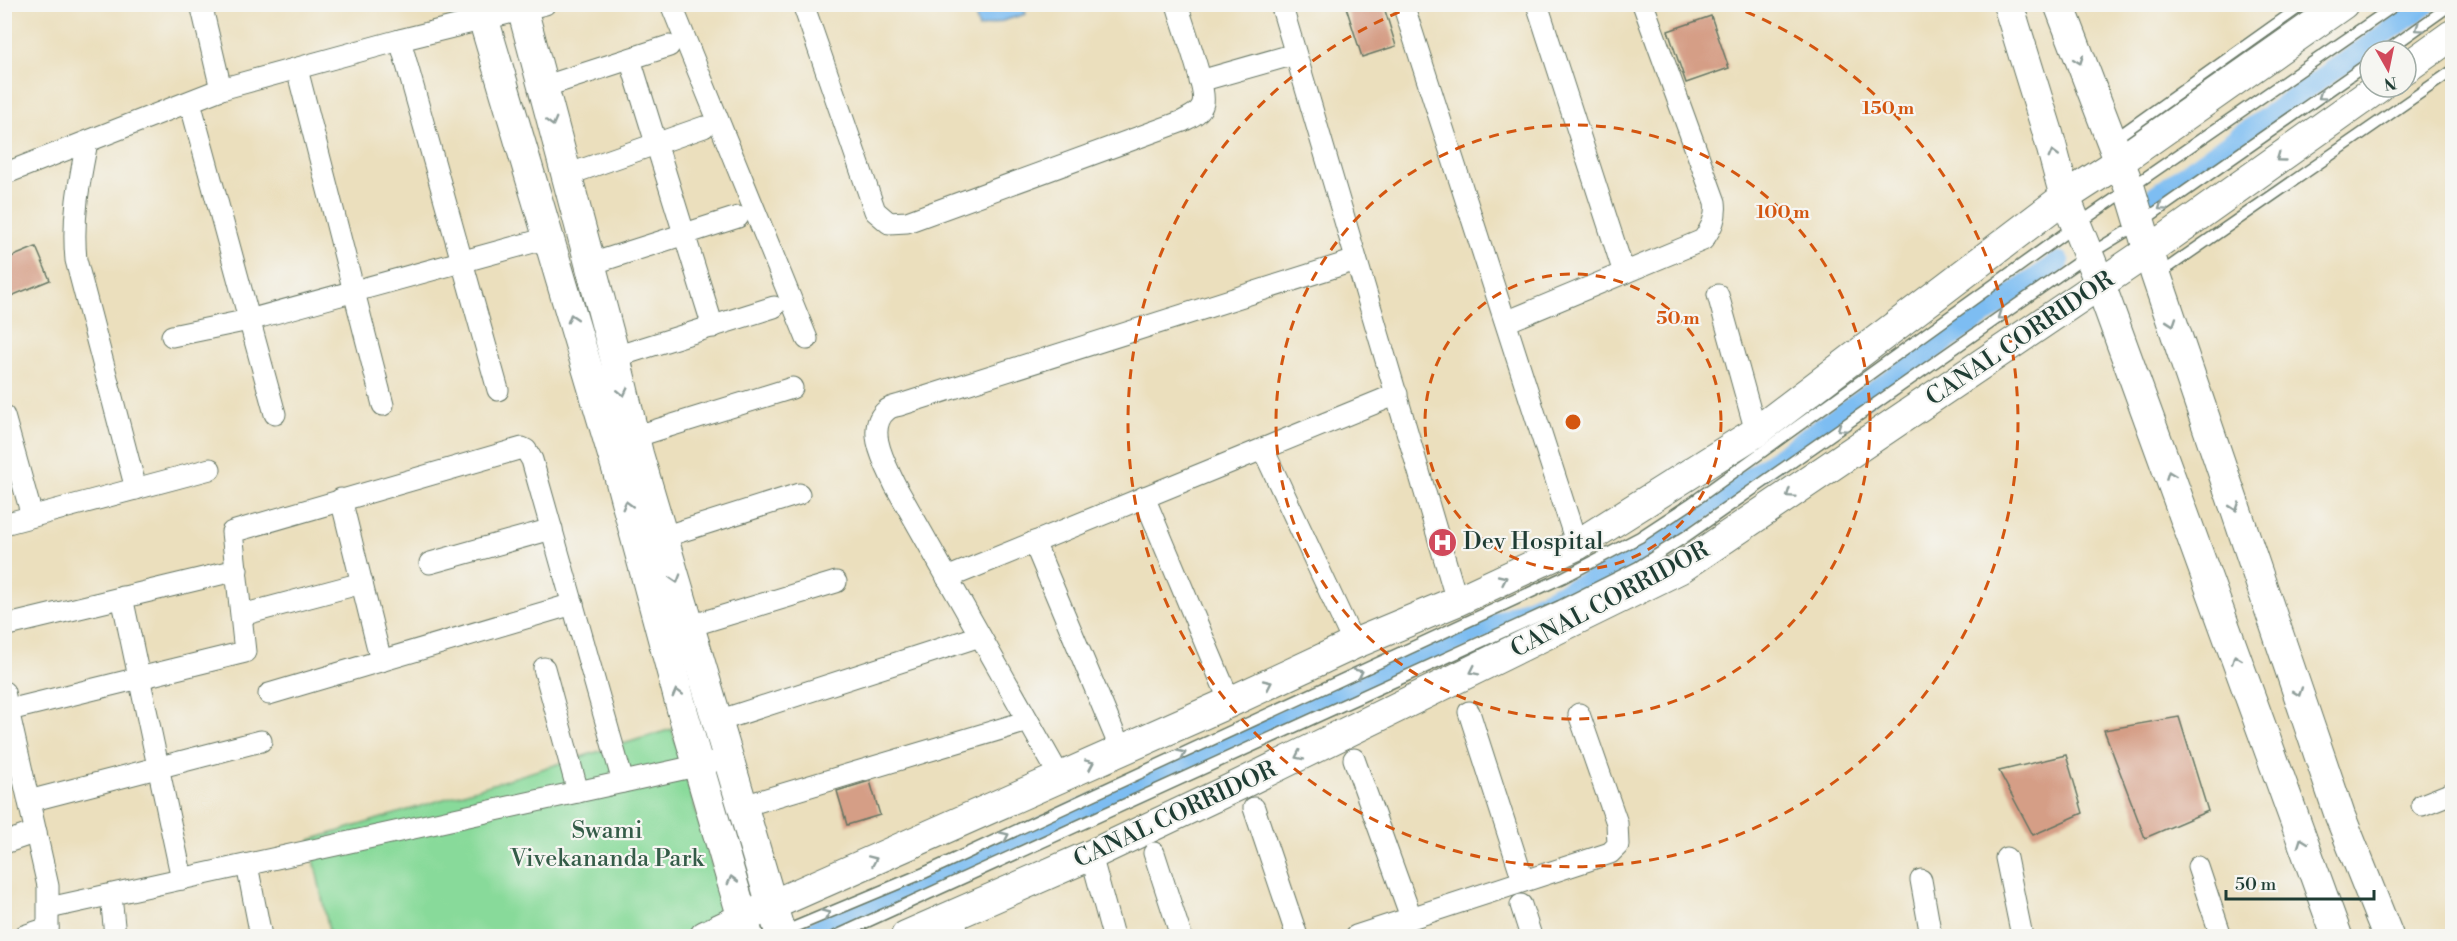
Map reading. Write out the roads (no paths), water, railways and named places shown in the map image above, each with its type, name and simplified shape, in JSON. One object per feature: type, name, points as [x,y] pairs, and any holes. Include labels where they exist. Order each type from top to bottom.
[{"type":"street","points":[[201,4],[221,89]]},
{"type":"street","points":[[671,4],[807,339]]},
{"type":"street","points":[[803,4],[875,212],[889,223],[907,222],[1183,121],[1198,112],[1204,103],[1200,81],[1177,4]]},
{"type":"street","points":[[1281,4],[1457,601]]},
{"type":"street","points":[[1403,4],[1576,545]]},
{"type":"street","points":[[1537,4],[1624,273]]},
{"type":"street","points":[[1506,322],[1703,240],[1715,219],[1715,202],[1643,4]]},
{"type":"street","points":[[2008,4],[2075,226],[2100,284],[2337,936]]},
{"type":"street","points":[[2059,4],[2120,164],[2336,805],[2388,936]]},
{"type":"street","points":[[705,936],[745,927],[773,905],[1230,702],[1354,644],[1457,601],[1576,545],[1756,432],[2065,197],[2120,164],[2343,4]]},
{"type":"street","points":[[4,174],[221,89],[400,40],[480,12],[530,7],[543,87],[591,264],[634,437],[773,905],[778,935]]},
{"type":"street","points":[[480,12],[621,482],[698,766],[745,927]]},
{"type":"street","points":[[2418,59],[2452,34]]},
{"type":"street","points":[[400,40],[498,390]]},
{"type":"street","points":[[543,87],[669,46]]},
{"type":"street","points":[[1200,81],[1295,54]]},
{"type":"street","points":[[630,59],[713,327]]},
{"type":"street","points":[[297,69],[383,405]]},
{"type":"street","name":"CANAL CORRIDOR","points":[[906,936],[956,926],[1091,855],[1270,770],[1679,569],[2100,284],[2153,263],[2364,99]]},
{"type":"street","points":[[190,102],[275,414]]},
{"type":"street","points":[[567,175],[704,127]]},
{"type":"street","points":[[87,142],[75,206],[73,233],[76,260],[136,489]]},
{"type":"street","points":[[591,264],[738,217]]},
{"type":"street","points":[[172,336],[249,320],[548,238]]},
{"type":"street","points":[[1060,777],[894,485],[880,449],[877,437],[878,423],[887,410],[1356,260]]},
{"type":"street","points":[[1718,295],[1756,432]]},
{"type":"street","points":[[615,357],[774,307]]},
{"type":"street","points":[[634,437],[792,388]]},
{"type":"street","points":[[947,578],[1397,394]]},
{"type":"street","points":[[4,416],[32,516]]},
{"type":"street","points":[[48,924],[48,886],[7,701],[139,677],[245,652],[232,532],[522,448],[532,460],[623,782]]},
{"type":"street","points":[[1263,449],[1354,644]]},
{"type":"street","points":[[4,524],[210,469]]},
{"type":"street","points":[[663,537],[799,494]]},
{"type":"street","points":[[1143,497],[1230,702]]},
{"type":"street","points":[[340,500],[381,661]]},
{"type":"street","points":[[430,562],[552,529]]},
{"type":"street","points":[[1034,542],[1120,750]]},
{"type":"street","points":[[4,626],[237,570]]},
{"type":"street","points":[[690,626],[836,582]]},
{"type":"street","points":[[242,615],[362,583]]},
{"type":"street","points":[[122,597],[182,879]]},
{"type":"street","points":[[269,694],[573,604]]},
{"type":"street","points":[[718,721],[980,636]]},
{"type":"street","points":[[544,668],[578,792]]},
{"type":"street","points":[[1469,712],[1523,880]]},
{"type":"street","points":[[1356,936],[1610,853],[1618,845],[1617,823],[1579,714]]},
{"type":"street","points":[[743,806],[1028,721]]},
{"type":"street","points":[[29,801],[261,741]]},
{"type":"street","points":[[24,936],[111,895],[729,758]]},
{"type":"street","points":[[1354,759],[1411,917]]},
{"type":"street","points":[[2422,805],[2452,793]]},
{"type":"street","points":[[1254,808],[1296,936]]},
{"type":"street","points":[[4,843],[36,832]]},
{"type":"street","points":[[1154,853],[1181,936]]},
{"type":"street","points":[[1091,855],[1113,936]]},
{"type":"street","points":[[2006,858],[2022,936]]},
{"type":"street","points":[[247,865],[261,936]]},
{"type":"street","points":[[2198,867],[2221,936]]},
{"type":"street","points":[[1921,880],[1931,936]]},
{"type":"street","points":[[111,895],[115,936]]},
{"type":"street","points":[[1521,904],[1531,936]]},
{"type":"lane","points":[[778,935],[924,873],[1604,558],[1690,504],[2075,226],[2120,164],[2304,4]]},
{"type":"lane","points":[[2120,164],[2397,4]]},
{"type":"lane","points":[[2403,39],[2452,4]]},
{"type":"lane","points":[[836,936],[1560,606],[1638,567],[1685,537],[2088,255],[2140,223],[2358,70]]},
{"type":"lane","points":[[2153,263],[2452,71]]},
{"type":"water","points":[[972,5],[1023,5],[1026,14],[979,28]]},
{"type":"waterway","points":[[2156,195],[2427,4]]},
{"type":"waterway","points":[[813,931],[1623,566],[2059,262]]},
{"type":"place","name":"Dev Hospital","points":[[1442,542]]},
{"type":"park label","name":"Swami Vivekananda Park","points":[[607,845]]}]
